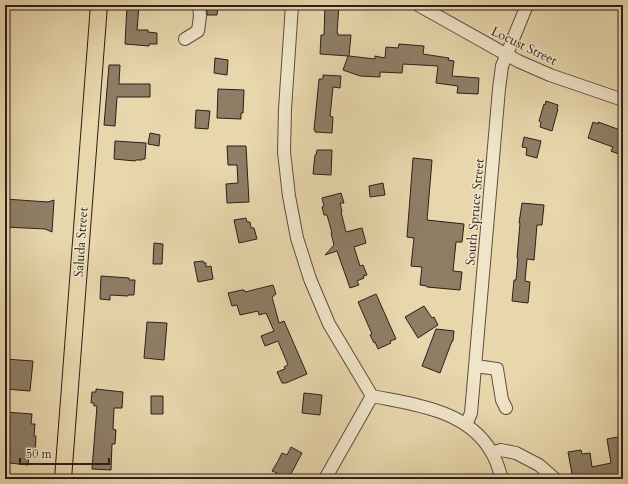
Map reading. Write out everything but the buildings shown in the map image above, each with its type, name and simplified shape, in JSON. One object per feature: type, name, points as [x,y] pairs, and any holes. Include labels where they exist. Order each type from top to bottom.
[{"type":"main road","name":"Saluda Street","points":[[63,479],[99,5]]},
{"type":"street","points":[[185,39],[198,31],[200,16],[199,5]]},
{"type":"street","points":[[292,5],[285,109],[284,152],[288,196],[296,231],[310,279],[329,324],[372,396],[422,406],[455,418],[466,425],[484,441],[492,453],[502,479]]},
{"type":"street","name":"Locust Street","points":[[418,5],[518,61],[550,75],[623,100]]},
{"type":"street","name":"South Spruce Street","points":[[466,425],[471,413],[476,366],[502,66],[527,5]]},
{"type":"street","points":[[476,366],[496,369],[502,400],[506,408]]},
{"type":"street","points":[[325,479],[372,396]]},
{"type":"street","points":[[492,453],[501,450],[516,453],[538,465],[555,479]]}]
